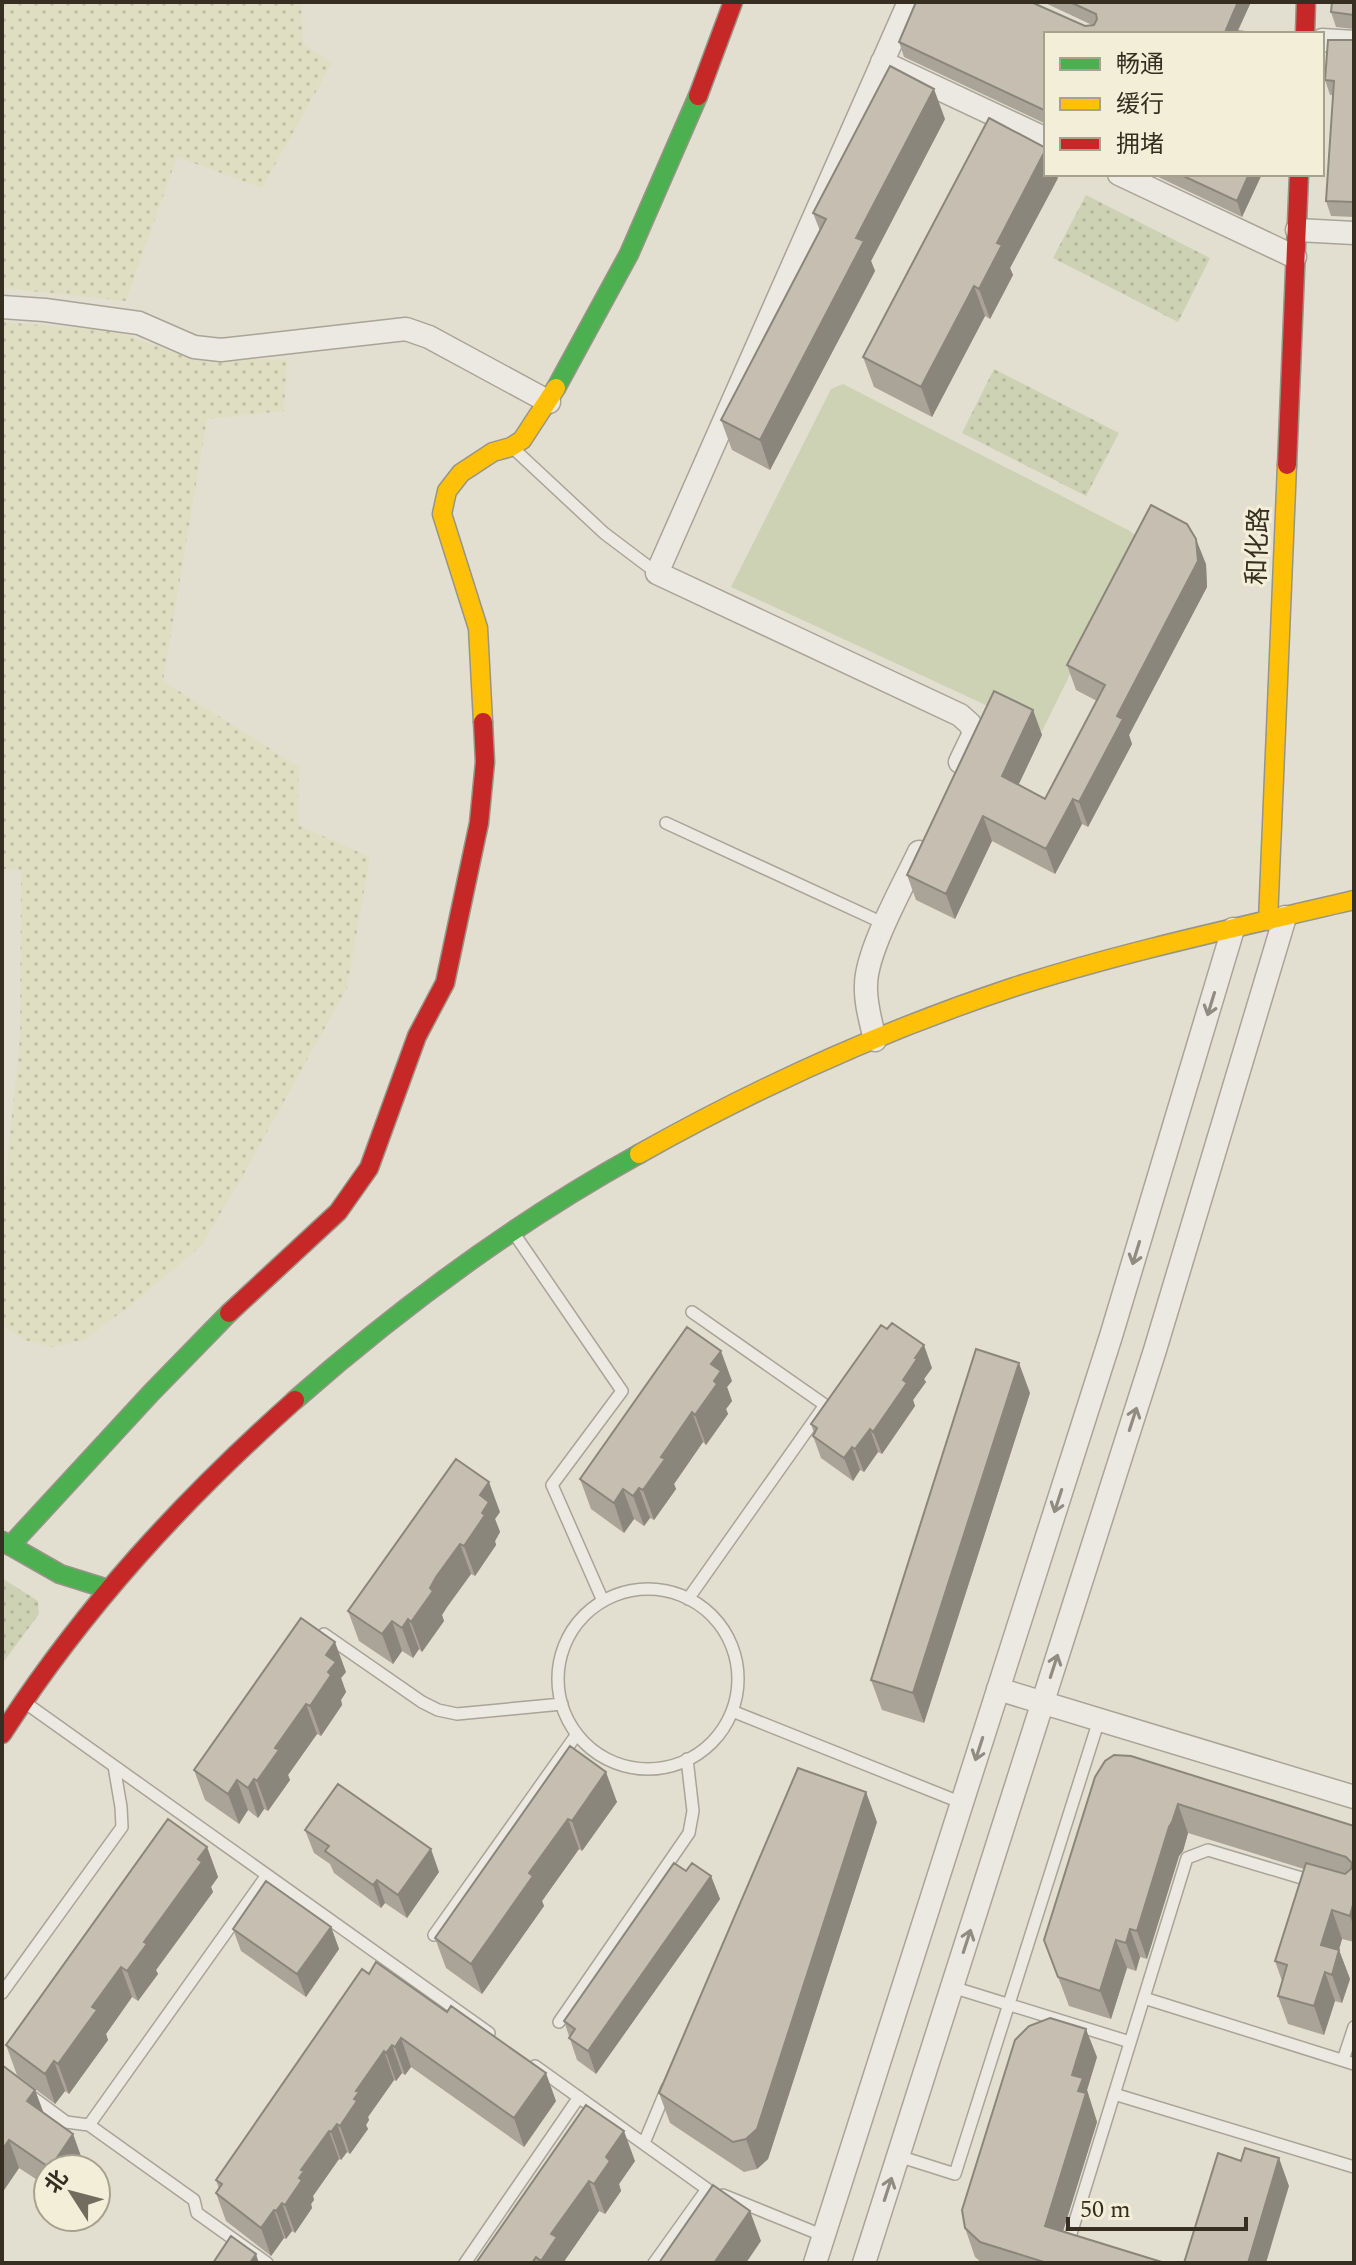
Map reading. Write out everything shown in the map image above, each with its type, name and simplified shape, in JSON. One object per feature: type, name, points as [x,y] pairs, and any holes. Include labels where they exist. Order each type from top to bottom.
[{"type":"street","points":[[108,1589],[60,1574],[6,1543],[245,1296],[338,1212],[369,1168],[417,1036],[445,983],[479,823],[485,762],[478,628],[442,506],[447,491],[461,473],[493,452],[522,440],[549,402],[629,254],[698,95],[733,2]]},
{"type":"street","points":[[909,2],[657,573],[960,715],[974,733],[948,788]]},
{"type":"street","points":[[1305,32],[1306,2]]},
{"type":"street","points":[[1324,40],[1354,42]]},
{"type":"street","points":[[882,62],[1044,138]]},
{"type":"street","points":[[1123,176],[1295,257]]},
{"type":"street","name":"和化路","points":[[1277,919],[1299,176]]},
{"type":"street","points":[[1297,230],[1354,233]]},
{"type":"street","points":[[2,307],[139,323],[194,347],[221,350],[406,329],[429,337],[549,402]]},
{"type":"street","points":[[875,1040],[865,981],[870,958],[929,829]]},
{"type":"street","points":[[2,1734],[70,1635],[108,1589],[231,1458],[323,1375],[407,1307],[559,1200],[657,1144],[785,1078],[966,1004],[1150,949],[1354,900]]},
{"type":"street","points":[[864,2263],[1168,1305],[1277,919]]},
{"type":"street","points":[[815,2263],[1111,1336],[1233,929]]},
{"type":"street","points":[[998,1689],[1354,1797]]},
{"type":"lane","points":[[511,447],[604,533],[657,573]]},
{"type":"lane","points":[[666,823],[885,925]]},
{"type":"lane","points":[[513,1232],[622,1391],[552,1485],[603,1601]]},
{"type":"lane","points":[[688,1599],[825,1405],[692,1312]]},
{"type":"lane","points":[[634,1590],[666,1591],[688,1599],[709,1613],[729,1639],[738,1675],[737,1693],[723,1728],[712,1743],[697,1755],[662,1768],[625,1766],[592,1750],[569,1722],[558,1686],[563,1651],[578,1622],[603,1601],[634,1590]]},
{"type":"lane","points":[[317,1629],[438,1710],[457,1714],[562,1704]]},
{"type":"lane","points":[[23,1701],[501,2041]]},
{"type":"lane","points":[[732,1711],[962,1803]]},
{"type":"lane","points":[[898,2156],[955,2174],[1099,1720]]},
{"type":"lane","points":[[434,1935],[577,1734]]},
{"type":"lane","points":[[559,2022],[689,1833],[693,1811],[687,1759]]},
{"type":"lane","points":[[2,1993],[122,1827],[114,1766]]},
{"type":"lane","points":[[1071,2234],[1187,1858],[1208,1850],[1325,1885]]},
{"type":"lane","points":[[89,2125],[267,1875]]},
{"type":"lane","points":[[952,1987],[1130,2042]]},
{"type":"lane","points":[[1144,1998],[1348,2062],[1354,2027]]},
{"type":"lane","points":[[527,2060],[707,2189],[824,2236]]},
{"type":"lane","points":[[644,2143],[674,2071]]},
{"type":"lane","points":[[15,2084],[66,2122],[89,2125],[194,2200],[197,2213],[267,2263]]},
{"type":"lane","points":[[1114,2094],[1354,2167]]},
{"type":"lane","points":[[465,2263],[579,2097]]},
{"type":"lane","points":[[654,2263],[707,2189]]},
{"type":"shaded area","points":[[5,2],[301,2],[303,44],[332,63],[262,188],[177,157],[126,301],[2,288],[2,39]]},
{"type":"shaded area","points":[[2,322],[115,331],[181,355],[287,360],[284,411],[207,419],[163,681],[299,767],[298,825],[370,857],[347,988],[201,1246],[85,1339],[53,1347],[24,1340],[2,1324],[2,1210],[20,1037],[21,871],[2,869]]},
{"type":"green space","points":[[1086,195],[1210,258],[1178,322],[1053,258]]},
{"type":"green space","points":[[994,369],[1119,433],[1086,496],[962,433]]},
{"type":"green space","points":[[843,384],[1130,531],[1138,538],[1042,731],[731,587],[831,389]]},
{"type":"green space","points":[[2,1578],[38,1601],[39,1614],[2,1664]]},
{"type":"building","points":[[916,2],[1031,2],[1085,26],[1094,25],[1096,14],[1070,2],[1238,2],[1226,30],[1246,32],[1044,32],[1044,110],[899,42]]},
{"type":"building","points":[[1332,2],[1354,2],[1354,15],[1331,12]]},
{"type":"building","points":[[1328,40],[1354,40],[1354,202],[1326,201],[1334,81],[1325,80]]},
{"type":"building","points":[[890,66],[934,89],[856,238],[864,241],[760,440],[721,420],[826,219],[813,213]]},
{"type":"building","points":[[989,118],[1044,147],[1044,153],[997,243],[1002,245],[979,289],[974,286],[921,387],[863,357]]},
{"type":"building","points":[[1183,176],[1248,176],[1237,201]]},
{"type":"building","points":[[1151,505],[1187,524],[1196,539],[1198,561],[1117,716],[1123,719],[1079,802],[1073,799],[1046,849],[983,816],[946,894],[907,875],[994,691],[1033,710],[1002,776],[1045,799],[1105,685],[1067,665]]},
{"type":"building","points":[[892,1323],[924,1345],[903,1380],[907,1383],[873,1432],[870,1429],[844,1458],[813,1436],[817,1428],[811,1424],[881,1325],[887,1329]]},
{"type":"building","points":[[687,1327],[721,1351],[711,1364],[721,1371],[714,1381],[717,1384],[695,1415],[692,1412],[643,1490],[639,1488],[633,1496],[623,1489],[614,1503],[580,1479]]},
{"type":"building","points":[[976,1349],[1019,1363],[913,1693],[871,1680]]},
{"type":"building","points":[[456,1459],[489,1482],[480,1495],[489,1502],[482,1513],[485,1515],[464,1546],[460,1544],[436,1577],[430,1588],[433,1591],[411,1622],[408,1619],[402,1628],[392,1621],[382,1634],[348,1611]]},
{"type":"building","points":[[301,1618],[335,1642],[326,1655],[336,1662],[328,1672],[331,1675],[275,1748],[279,1750],[257,1781],[254,1779],[248,1788],[237,1780],[228,1794],[194,1770]]},
{"type":"building","points":[[570,1746],[606,1772],[572,1821],[568,1819],[529,1873],[533,1876],[471,1964],[435,1938]]},
{"type":"building","points":[[1114,1755],[1131,1756],[1354,1826],[1354,1901],[1350,1916],[1332,1910],[1321,1945],[1339,1950],[1332,1975],[1325,1972],[1314,2006],[1278,1996],[1287,1965],[1275,1961],[1306,1863],[1345,1874],[1352,1863],[1346,1857],[1178,1804],[1137,1931],[1130,1929],[1126,1943],[1116,1940],[1100,1991],[1058,1977],[1044,1940],[1095,1777],[1105,1761]]},
{"type":"building","points":[[798,1768],[866,1792],[757,2129],[746,2139],[733,2142],[659,2093]]},
{"type":"building","points":[[338,1784],[431,1849],[398,1895],[377,1880],[373,1885],[325,1851],[329,1846],[305,1830]]},
{"type":"building","points":[[168,1819],[207,1847],[198,1859],[202,1862],[144,1942],[147,1944],[127,1971],[121,1967],[92,2007],[97,2010],[58,2064],[54,2061],[45,2074],[6,2045]]},
{"type":"building","points":[[674,1863],[686,1871],[692,1863],[711,1876],[588,2051],[569,2038],[575,2029],[564,2021]]},
{"type":"building","points":[[266,1881],[331,1927],[297,1974],[233,1929]]},
{"type":"building","points":[[376,1962],[447,2012],[451,2006],[546,2073],[514,2118],[401,2038],[395,2047],[392,2045],[386,2053],[384,2051],[356,2091],[359,2092],[354,2099],[357,2101],[340,2126],[337,2124],[329,2131],[301,2170],[304,2171],[299,2178],[302,2180],[285,2205],[282,2203],[274,2210],[261,2228],[216,2193],[222,2184],[216,2180],[362,1969],[369,1974]]},
{"type":"building","points":[[1050,2018],[1086,2029],[1072,2075],[1083,2078],[1078,2091],[1086,2093],[1045,2226],[1165,2263],[1047,2263],[980,2242],[965,2228],[962,2210],[1015,2040],[1029,2026]]},
{"type":"building","points":[[2,2065],[35,2090],[27,2101],[73,2134],[60,2153],[32,2153],[32,2156],[9,2140],[2,2150]]},
{"type":"building","points":[[586,2105],[624,2131],[606,2157],[610,2161],[594,2184],[589,2181],[551,2234],[557,2237],[541,2261],[536,2257],[532,2263],[476,2263]]},
{"type":"building","points":[[1245,2148],[1279,2158],[1248,2263],[1184,2263],[1218,2153],[1241,2161]]},
{"type":"building","points":[[713,2185],[750,2211],[714,2263],[659,2263]]},
{"type":"building","points":[[231,2236],[256,2254],[250,2263],[213,2263]]},
{"type":"traffic: fast","points":[[556,388],[629,254],[698,96]]},
{"type":"traffic: fast","points":[[295,1400],[418,1299],[503,1237],[639,1154]]},
{"type":"traffic: fast","points":[[10,1546],[229,1313]]},
{"type":"traffic: fast","points":[[2,1541],[60,1574],[108,1589]]},
{"type":"traffic: slow","points":[[483,722],[478,628],[442,514],[447,491],[461,473],[493,452],[522,440],[556,388]]},
{"type":"traffic: slow","points":[[1268,921],[1287,465]]},
{"type":"traffic: slow","points":[[639,1154],[776,1083],[870,1041],[965,1004],[1098,962],[1354,900]]},
{"type":"traffic: jam","points":[[698,96],[733,2]]},
{"type":"traffic: jam","points":[[1305,32],[1306,2]]},
{"type":"traffic: jam","points":[[1287,465],[1299,176]]},
{"type":"traffic: jam","points":[[229,1313],[338,1212],[369,1168],[417,1036],[445,983],[479,823],[485,762],[483,722]]},
{"type":"traffic: jam","points":[[2,1734],[67,1642],[137,1557],[213,1477],[295,1400]]}]
